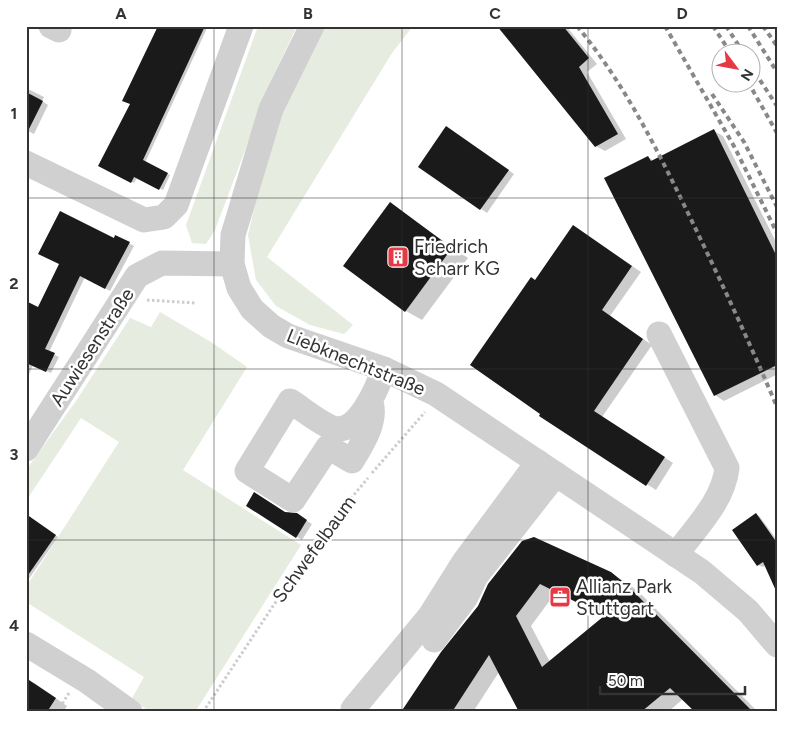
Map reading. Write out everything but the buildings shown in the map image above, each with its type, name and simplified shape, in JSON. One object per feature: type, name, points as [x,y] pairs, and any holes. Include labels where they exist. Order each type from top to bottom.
[{"type":"street","points":[[26,163],[144,220],[164,217],[176,205],[241,26]]},
{"type":"street","name":"Liebknechtstraße","points":[[312,26],[271,108],[233,235],[232,264],[239,288],[252,309],[271,326],[288,336],[384,369],[436,394],[676,555],[729,593],[777,645]]},
{"type":"street","name":"Auwiesenstraße","points":[[26,449],[137,276],[162,263],[232,264]]},
{"type":"street","points":[[659,334],[726,468],[725,482],[719,497],[676,555]]},
{"type":"street","points":[[371,402],[374,413],[352,461],[328,447],[293,500],[247,471],[290,401],[334,428],[344,428],[353,424],[361,411],[371,402],[384,369]]},
{"type":"street","points":[[434,640],[466,597],[476,576],[547,468]]},
{"type":"street","points":[[353,709],[430,616],[464,562],[547,468]]},
{"type":"street","points":[[26,644],[100,703],[130,712]]},
{"type":"path","points":[[127,291],[138,299],[196,303]]},
{"type":"path","name":"Schwefelbaum","points":[[203,712],[320,535],[340,509],[418,422],[436,394]]},
{"type":"shaded area","points":[[258,26],[297,26],[271,81],[215,230],[206,244],[192,243],[186,225]]},
{"type":"shaded area","points":[[325,26],[413,26],[392,53],[267,257],[353,325],[344,334],[310,325],[276,306],[256,280],[248,235],[268,149],[302,63]]},
{"type":"shaded area","points":[[160,312],[211,342],[247,367],[183,470],[301,545],[195,712],[151,712],[131,700],[144,677],[26,602],[26,587],[119,442],[81,418],[26,501],[26,470],[76,401],[130,318],[151,327]]},
{"type":"railway","points":[[577,26],[610,70],[651,140],[722,285],[777,407]]},
{"type":"railway","points":[[665,26],[735,148],[777,233]]},
{"type":"railway","points":[[713,26],[723,42]]},
{"type":"railway","points":[[726,26],[736,42]]},
{"type":"railway","points":[[748,26],[777,72]]},
{"type":"railway","points":[[763,26],[777,46]]},
{"type":"railway","points":[[760,80],[777,106]]},
{"type":"railway","points":[[754,92],[777,133]]},
{"type":"railway","points":[[712,94],[744,142],[777,207]]},
{"type":"place","name":"Friedrich Scharr KG","points":[[398,257]]},
{"type":"place","name":"Allianz Park Stuttgart","points":[[560,597]]}]
